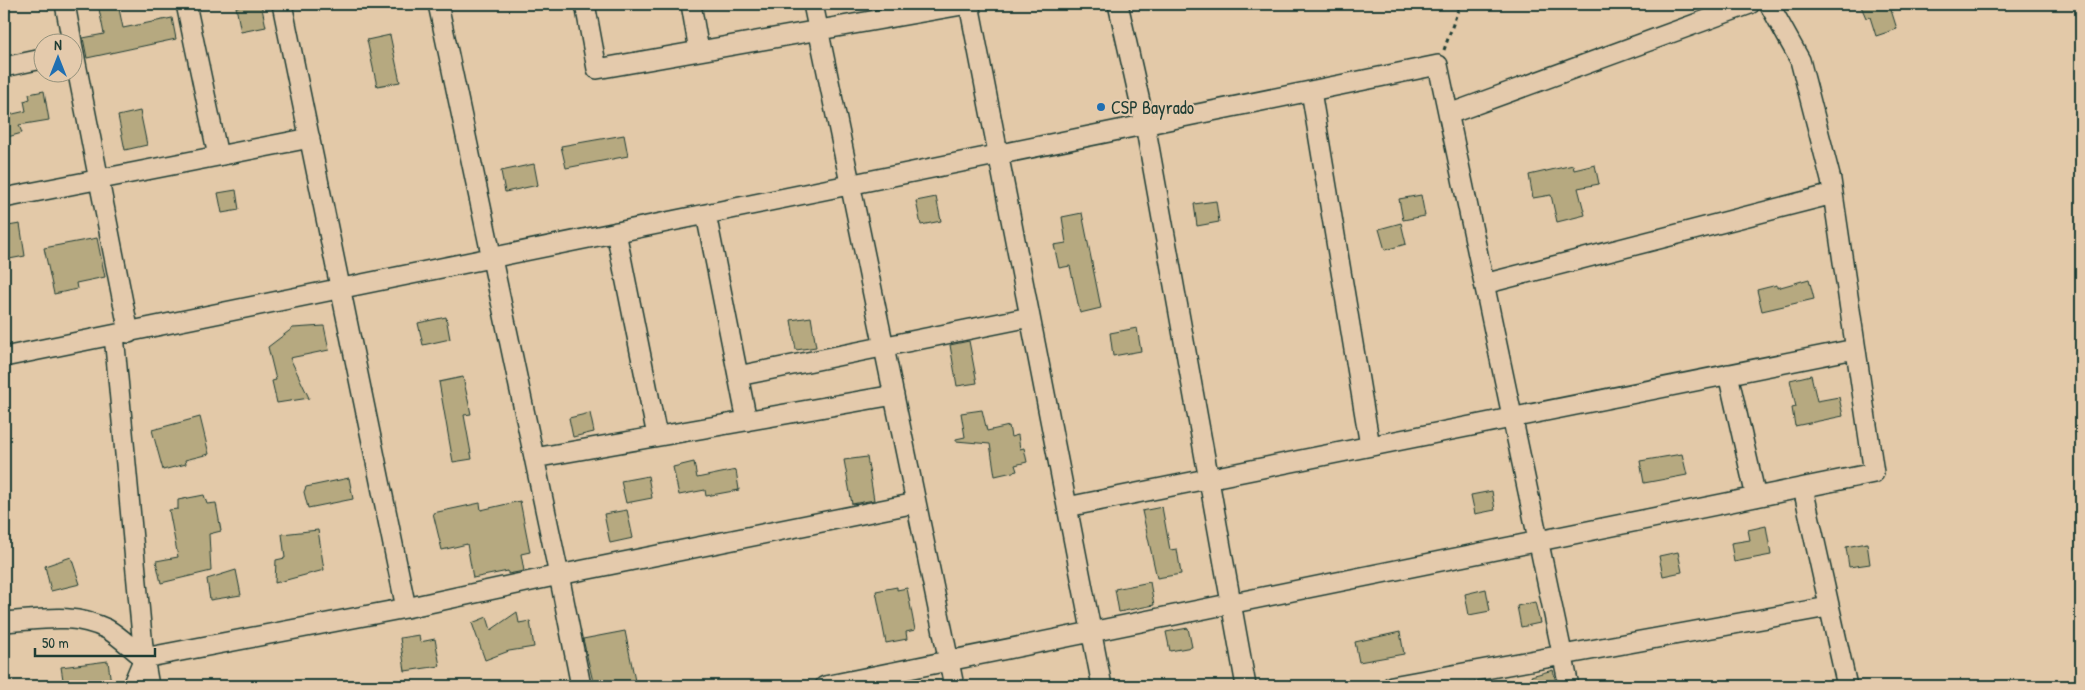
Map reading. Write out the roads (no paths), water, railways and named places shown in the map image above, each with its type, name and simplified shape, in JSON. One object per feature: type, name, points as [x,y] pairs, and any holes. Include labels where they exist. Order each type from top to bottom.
[{"type":"street","points":[[65,4],[70,32]]},
{"type":"street","points":[[186,4],[218,156]]},
{"type":"street","points":[[282,4],[406,608]]},
{"type":"street","points":[[438,4],[582,686]]},
{"type":"street","points":[[585,4],[597,69],[968,4],[1102,686]]},
{"type":"street","points":[[691,4],[699,51]]},
{"type":"street","points":[[813,4],[954,686]]},
{"type":"street","points":[[1118,4],[1145,124],[1246,686]]},
{"type":"street","points":[[1449,114],[1750,4]]},
{"type":"street","points":[[825,686],[1874,473],[1831,180],[1800,60],[1769,4]]},
{"type":"street","points":[[4,67],[32,61]]},
{"type":"street","points":[[4,357],[1438,65],[1569,686]]},
{"type":"street","points":[[80,82],[99,179],[122,334],[144,658],[150,686]]},
{"type":"street","points":[[1311,91],[1370,446]]},
{"type":"street","points":[[4,198],[310,138]]},
{"type":"street","points":[[1484,284],[1833,194]]},
{"type":"street","points":[[706,214],[747,420]]},
{"type":"street","points":[[616,232],[657,436]]},
{"type":"street","points":[[738,376],[1030,317]]},
{"type":"street","points":[[1067,507],[1855,349]]},
{"type":"street","points":[[1728,374],[1756,497]]},
{"type":"street","points":[[534,458],[894,395]]},
{"type":"street","points":[[1803,488],[1847,686]]},
{"type":"street","points":[[4,622],[46,618],[80,618],[109,630],[144,658],[406,608],[916,503]]},
{"type":"street","points":[[1392,686],[1828,607]]},
{"type":"street","points":[[132,686],[144,658]]},
{"type":"place","name":"CSP Bayrado","points":[[1101,107]]}]
